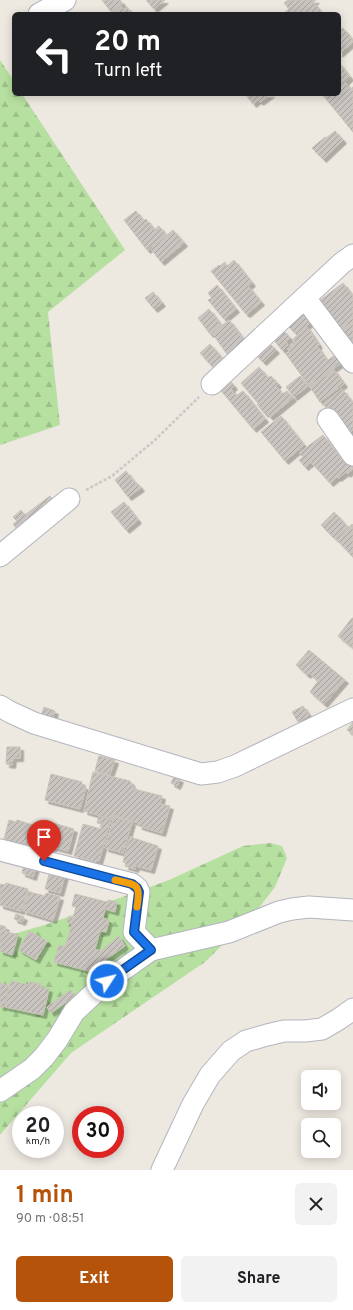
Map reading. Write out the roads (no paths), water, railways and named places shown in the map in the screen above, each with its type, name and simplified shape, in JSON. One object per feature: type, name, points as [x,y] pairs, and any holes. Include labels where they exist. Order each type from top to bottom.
[{"type":"street","points":[[43,12],[65,0]]},
{"type":"street","points":[[212,384],[342,263],[353,255]]},
{"type":"street","points":[[305,298],[353,362]]},
{"type":"street","points":[[328,419],[353,455]]},
{"type":"street","points":[[0,556],[69,499]]},
{"type":"street","points":[[0,706],[34,723],[201,774],[218,772],[235,766],[353,709]]},
{"type":"street","points":[[0,850],[132,884],[139,892],[134,932],[151,950]]},
{"type":"street","points":[[0,1091],[32,1068],[44,1057],[57,1040],[74,1012],[107,981],[151,950],[229,932],[279,912],[292,909],[309,907],[353,910]]},
{"type":"street","points":[[162,1170],[193,1104],[210,1075],[231,1051],[246,1041],[267,1034],[322,1028],[339,1019],[353,1009]]}]
